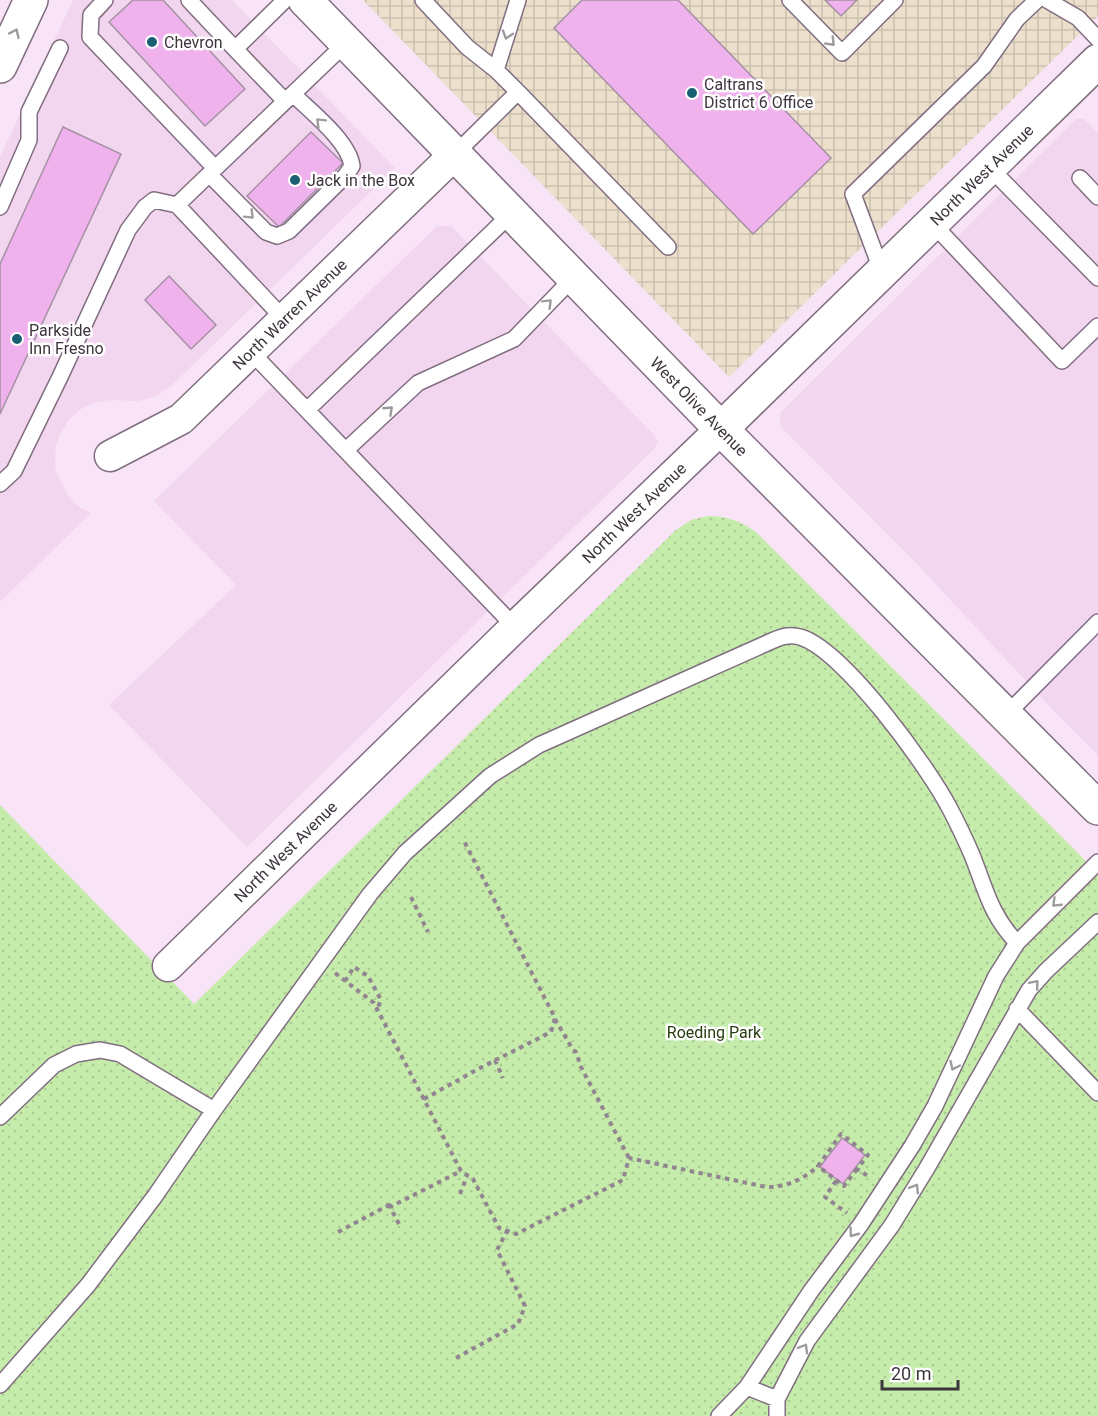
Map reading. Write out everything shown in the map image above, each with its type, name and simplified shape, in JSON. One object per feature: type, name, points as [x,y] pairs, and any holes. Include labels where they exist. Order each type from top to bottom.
[{"type":"main road","points":[[0,66],[31,0]]},
{"type":"main road","name":"West Olive Avenue","points":[[305,0],[721,429],[1098,808]]},
{"type":"main road","name":"North West Avenue","points":[[721,429],[932,223],[1093,76]]},
{"type":"street","name":"North Warren Avenue","points":[[110,456],[181,419],[455,154]]},
{"type":"street","name":"North West Avenue","points":[[168,966],[721,429]]},
{"type":"lane","points":[[105,0],[91,15],[90,37],[266,232],[277,236],[289,231],[346,176],[352,166],[351,155],[338,139],[235,49],[189,0]]},
{"type":"lane","points":[[235,49],[285,0]]},
{"type":"lane","points":[[423,0],[467,47],[496,70],[518,92],[668,247]]},
{"type":"lane","points":[[496,70],[518,0]]},
{"type":"lane","points":[[790,0],[842,53],[894,0]]},
{"type":"lane","points":[[882,272],[853,194],[984,66],[1017,19],[1037,0]]},
{"type":"lane","points":[[1047,0],[1078,18],[1098,39]]},
{"type":"lane","points":[[177,205],[347,42]]},
{"type":"lane","points":[[0,207],[29,140],[29,112],[60,48]]},
{"type":"lane","points":[[455,154],[518,92]]},
{"type":"lane","points":[[990,168],[1098,278]]},
{"type":"lane","points":[[1080,178],[1098,197]]},
{"type":"lane","points":[[0,484],[14,471],[128,230],[145,207],[154,200],[177,205],[284,319]]},
{"type":"lane","points":[[307,410],[512,213]]},
{"type":"lane","points":[[932,223],[1062,361],[1098,326]]},
{"type":"lane","points":[[346,450],[418,384],[514,339],[574,277]]},
{"type":"lane","points":[[251,351],[515,627]]},
{"type":"lane","points":[[1006,715],[1098,622]]},
{"type":"lane","points":[[0,1385],[88,1285],[155,1196],[320,962],[370,894],[405,853],[490,776],[539,745],[785,636],[799,636],[821,648],[846,669],[884,713],[927,771],[949,807],[972,854],[991,906],[1002,927],[1017,943]]},
{"type":"lane","points":[[718,1416],[747,1387],[811,1291],[886,1186],[935,1106],[996,976],[1017,943],[1098,862]]},
{"type":"lane","points":[[777,1416],[777,1400],[807,1341],[891,1225],[927,1168],[1029,990],[1098,922]]},
{"type":"lane","points":[[1017,1009],[1098,1093]]},
{"type":"lane","points":[[0,1117],[54,1065],[76,1054],[100,1050],[120,1054],[214,1110]]},
{"type":"lane","points":[[747,1387],[777,1400]]},
{"type":"path","points":[[320,962],[374,1003],[461,1171],[473,1179],[499,1228],[516,1234],[623,1180],[629,1158],[581,1067],[576,1052],[555,1018],[464,841]]},
{"type":"path","points":[[411,897],[428,932]]},
{"type":"path","points":[[345,981],[354,966],[368,976],[381,1000],[377,1009]]},
{"type":"path","points":[[424,1099],[551,1032],[555,1018]]},
{"type":"path","points":[[495,1060],[503,1078]]},
{"type":"path","points":[[629,1158],[766,1187],[778,1187],[792,1183],[810,1173],[818,1166],[841,1134],[868,1155],[844,1186],[818,1166]]},
{"type":"path","points":[[857,1169],[886,1186]]},
{"type":"path","points":[[338,1232],[461,1171]]},
{"type":"path","points":[[460,1194],[467,1176]]},
{"type":"path","points":[[836,1181],[825,1197],[861,1224]]},
{"type":"path","points":[[390,1207],[399,1224]]},
{"type":"path","points":[[456,1358],[518,1324],[525,1305],[496,1251],[507,1231]]},
{"type":"shaded area","points":[[73,0],[232,0],[395,168],[170,387],[156,396],[138,401],[97,402],[81,409],[69,420],[56,445],[56,472],[69,497],[79,507],[91,513],[0,602],[0,157]]},
{"type":"shaded area","points":[[363,0],[1098,0],[1098,16],[729,377]]},
{"type":"shaded area","points":[[1076,119],[1084,119],[1098,133],[1098,755],[917,564],[782,428],[780,421],[780,413]]},
{"type":"shaded area","points":[[437,226],[451,226],[655,436],[658,442],[655,448],[247,847],[109,705],[236,585],[154,501]]},
{"type":"green space","name":"Roeding Park","points":[[708,516],[734,520],[756,532],[1098,873],[1098,1416],[0,1416],[0,805],[194,1004],[676,530],[691,520]]},
{"type":"building","points":[[133,0],[163,0],[245,89],[205,126],[109,22]]},
{"type":"building","name":"Caltrans District 6 Office","points":[[582,0],[678,0],[831,158],[753,234],[554,28]]},
{"type":"building","points":[[825,0],[857,0],[841,16]]},
{"type":"building","name":"Parkside Inn Fresno","points":[[63,127],[121,154],[0,414],[0,264]]},
{"type":"building","name":"Jack in the Box","points":[[311,132],[343,163],[279,227],[247,196]]},
{"type":"building","points":[[169,276],[216,325],[191,349],[145,300]]},
{"type":"building","points":[[842,1138],[865,1155],[843,1184],[820,1167]]},
{"type":"place","name":"Chevron","points":[[152,42]]},
{"type":"place","name":"Caltrans District 6 Office","points":[[692,93]]},
{"type":"place","name":"Jack in the Box","points":[[295,180]]},
{"type":"place","name":"Parkside Inn Fresno","points":[[17,339]]}]
